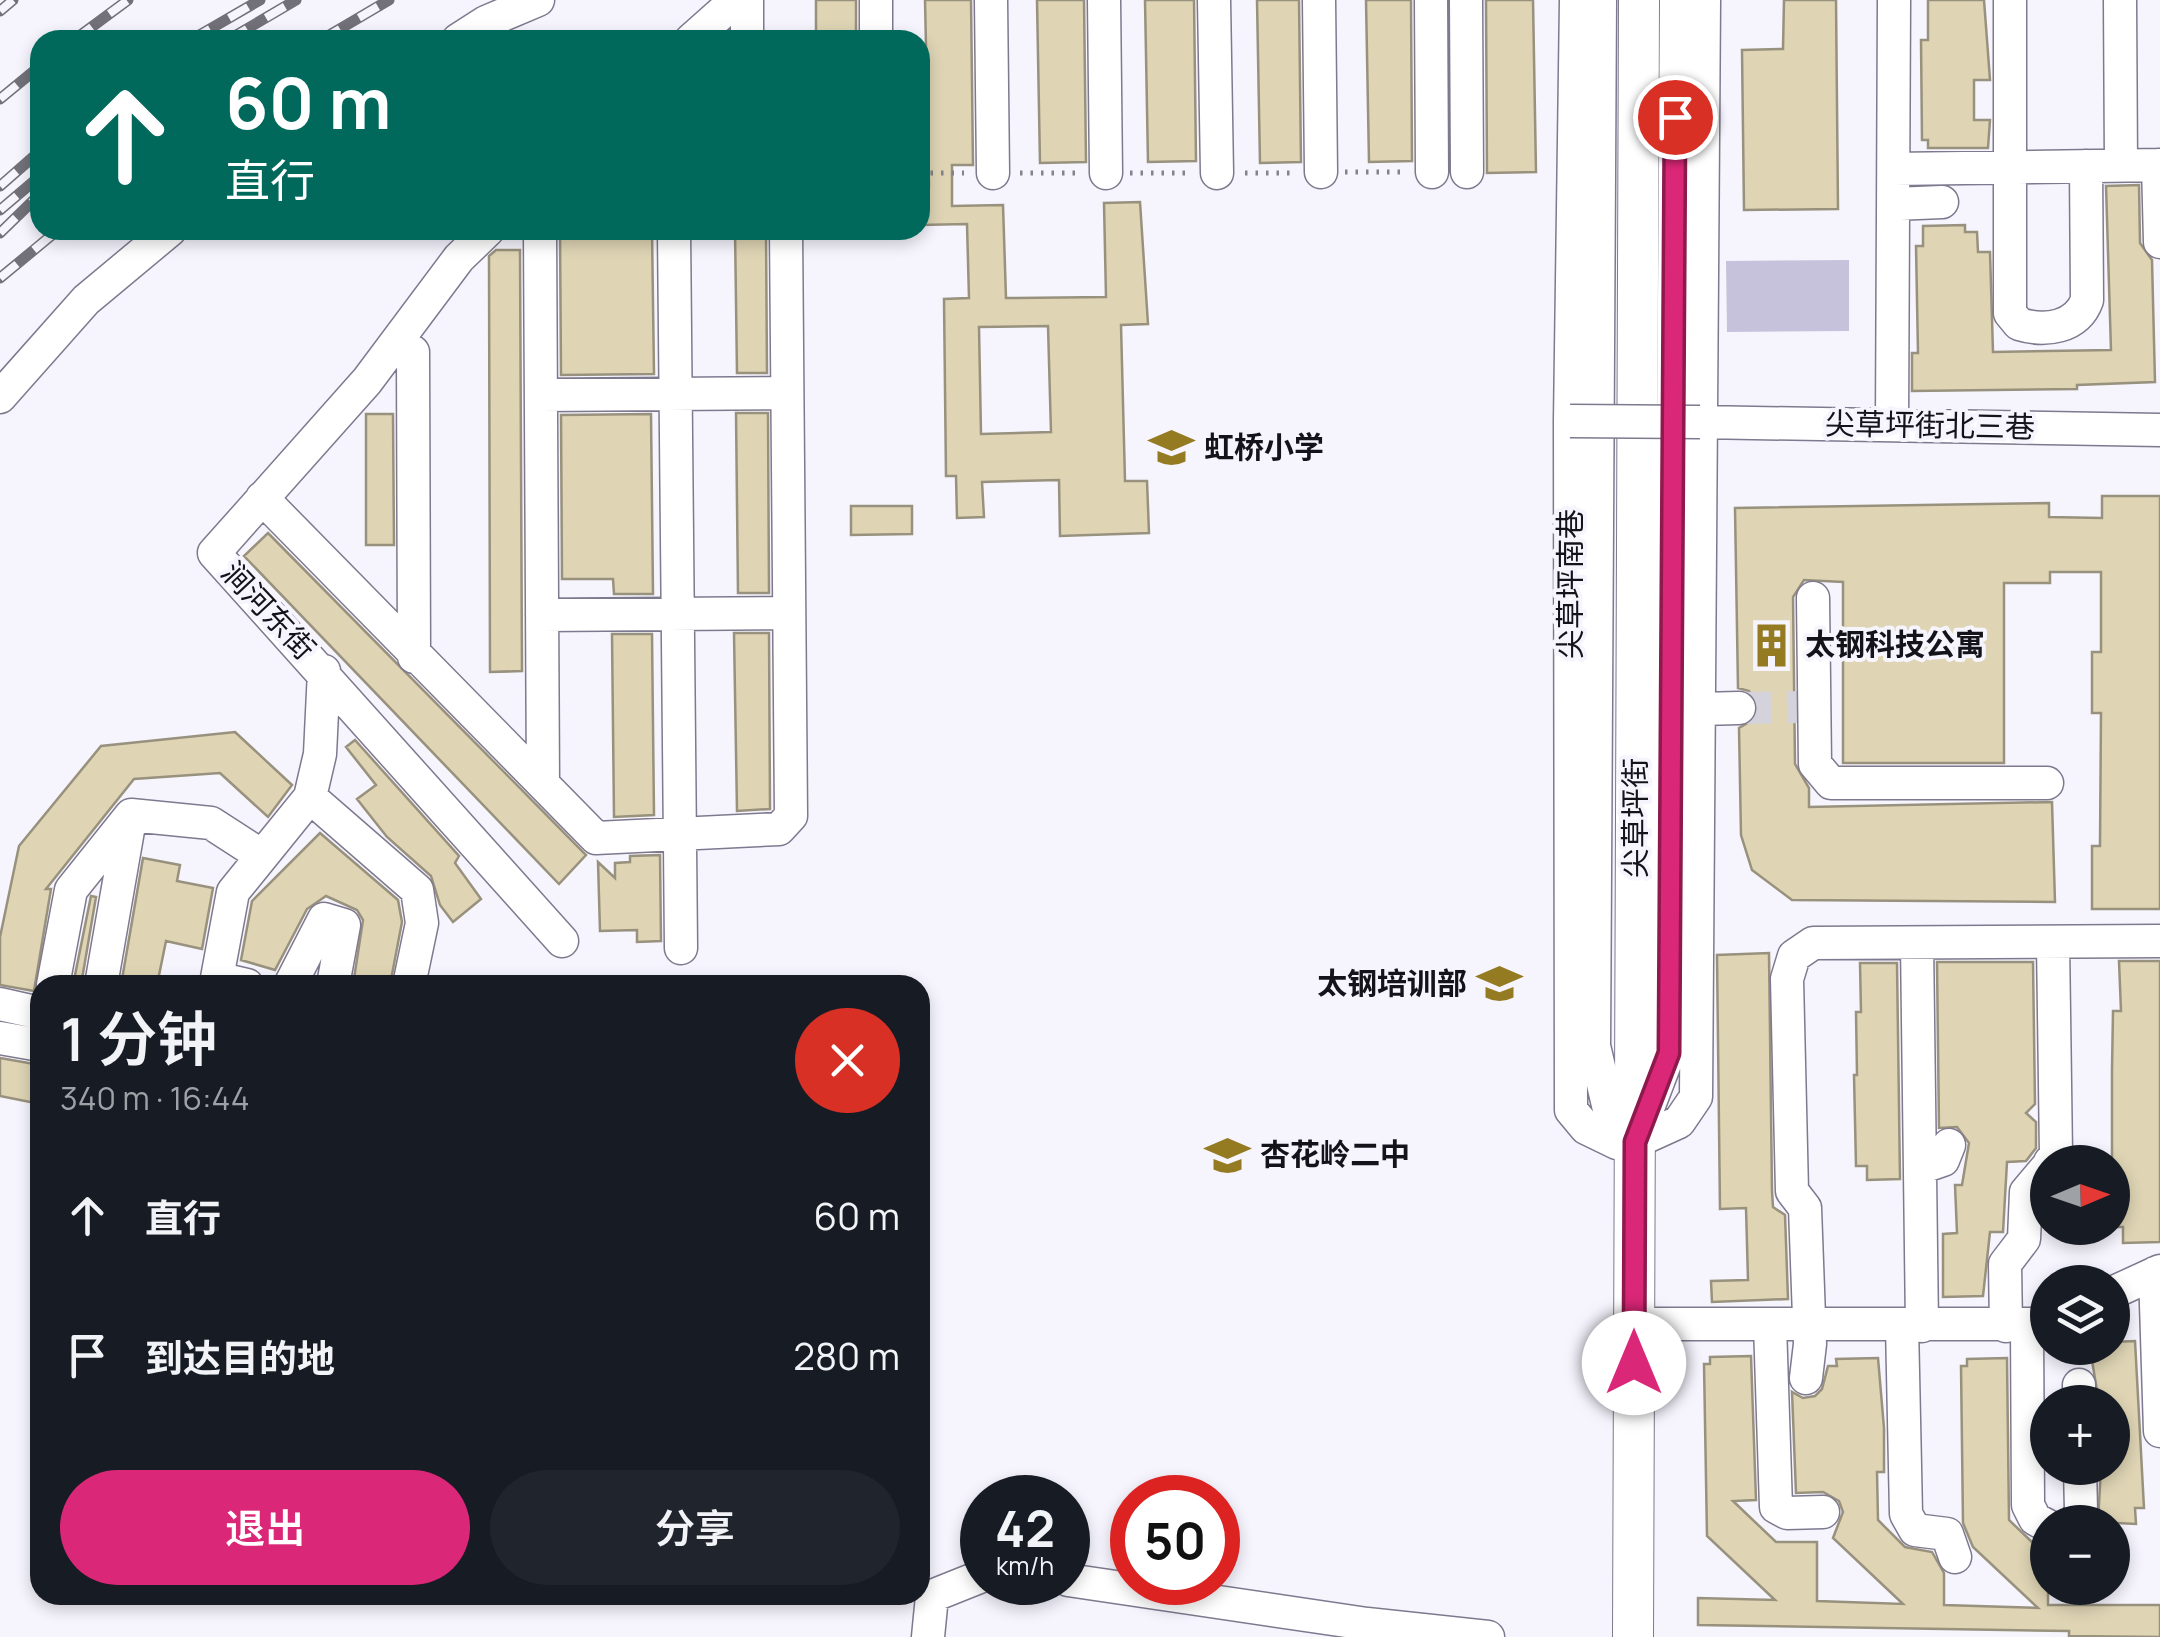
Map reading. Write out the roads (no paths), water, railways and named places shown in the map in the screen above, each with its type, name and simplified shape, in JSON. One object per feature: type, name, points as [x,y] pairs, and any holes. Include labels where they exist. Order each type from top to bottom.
[{"type":"main road","name":"尖草坪街","points":[[1620,0],[1626,1143],[1634,1324],[1633,1637]]},
{"type":"main road","name":"尖草坪街","points":[[1616,1637],[1626,1143],[1639,0]]},
{"type":"street","points":[[474,30],[538,0]]},
{"type":"street","points":[[702,30],[736,0]]},
{"type":"street","points":[[746,0],[747,30]]},
{"type":"street","points":[[876,0],[876,30]]},
{"type":"street","points":[[990,0],[993,174]]},
{"type":"street","points":[[1104,0],[1106,173]]},
{"type":"street","points":[[1214,0],[1217,173]]},
{"type":"street","points":[[1318,0],[1321,172]]},
{"type":"street","points":[[1431,0],[1432,172]]},
{"type":"street","points":[[1466,0],[1467,172]]},
{"type":"street","name":"尖草坪南巷","points":[[1576,0],[1570,421],[1571,1110],[1586,1128],[1626,1143]]},
{"type":"street","points":[[1600,0],[1594,1046],[1626,1143]]},
{"type":"street","points":[[1626,1143],[1669,1053],[1676,0]]},
{"type":"street","points":[[1626,1143],[1680,1122],[1696,1097],[1704,0]]},
{"type":"street","points":[[1892,425],[1894,0]]},
{"type":"street","points":[[2010,0],[2010,314],[2019,324],[2070,323],[2087,300],[2086,166]]},
{"type":"street","points":[[2120,0],[2121,166]]},
{"type":"street","points":[[1894,168],[2159,165],[2160,242]]},
{"type":"street","points":[[1894,204],[1942,202]]},
{"type":"street","points":[[0,397],[86,300],[158,240]]},
{"type":"street","name":"涧河东街","points":[[478,240],[459,258],[367,380],[214,553],[324,671],[562,941]]},
{"type":"street","points":[[540,240],[543,784]]},
{"type":"street","points":[[674,240],[681,948]]},
{"type":"street","points":[[262,498],[596,838],[779,829],[791,816],[786,240]]},
{"type":"street","points":[[413,352],[414,655]]},
{"type":"street","points":[[541,395],[787,392]]},
{"type":"street","name":"尖草坪街北三巷","points":[[1570,421],[2160,430]]},
{"type":"street","points":[[1813,598],[1811,707],[1815,764],[1831,784],[2047,783]]},
{"type":"street","points":[[542,615],[789,614]]},
{"type":"street","points":[[218,975],[233,892],[259,854],[310,797],[320,754],[324,671]]},
{"type":"street","points":[[1700,709],[1739,708]]},
{"type":"street","points":[[310,797],[417,890],[422,923],[411,975]]},
{"type":"street","points":[[131,815],[211,823],[259,854]]},
{"type":"street","points":[[55,975],[71,890],[131,815]]},
{"type":"street","points":[[103,975],[131,815]]},
{"type":"street","points":[[295,975],[324,919],[344,925],[334,975]]},
{"type":"street","points":[[1806,1378],[1810,1325],[1805,1208],[1792,1191],[1788,967],[1802,948],[1813,944],[2160,940]]},
{"type":"street","points":[[2053,942],[2056,1145]]},
{"type":"street","points":[[1917,943],[1920,1168],[1908,1522],[1920,1531],[1947,1534],[1955,1557]]},
{"type":"street","points":[[0,1004],[30,1011]]},
{"type":"street","points":[[0,1038],[30,1043]]},
{"type":"street","points":[[1920,1168],[1943,1160],[1949,1145]]},
{"type":"street","points":[[2030,1187],[2026,1192],[2024,1239],[2005,1264],[2027,1325],[2030,1509]]},
{"type":"street","points":[[2130,1285],[2158,1272],[2160,1432]]},
{"type":"street","points":[[1634,1324],[2027,1325]]},
{"type":"street","points":[[1770,1325],[1775,1502],[1783,1512],[1823,1512]]},
{"type":"street","points":[[1090,1583],[1367,1624],[1488,1637]]},
{"type":"street","points":[[928,1637],[932,1596],[960,1585]]},
{"type":"tunnel","points":[[1739,708],[1807,707]]},
{"type":"railway","points":[[0,11],[13,0]]},
{"type":"railway","points":[[88,30],[128,0]]},
{"type":"railway","points":[[208,30],[260,0]]},
{"type":"railway","points":[[245,30],[296,0]]},
{"type":"railway","points":[[338,30],[389,0]]},
{"type":"railway","points":[[0,99],[30,74]]},
{"type":"railway","points":[[0,186],[30,160]]},
{"type":"railway","points":[[0,210],[30,184]]},
{"type":"railway","points":[[0,233],[30,204]]},
{"type":"railway","points":[[0,278],[46,240]]},
{"type":"place","name":"虹桥小学","points":[[1171,448]]},
{"type":"place","name":"太钢科技公寓","points":[[1772,645]]},
{"type":"place","name":"太钢培训部","points":[[1500,984]]},
{"type":"place","name":"杏花岭二中","points":[[1227,1155]]}]
